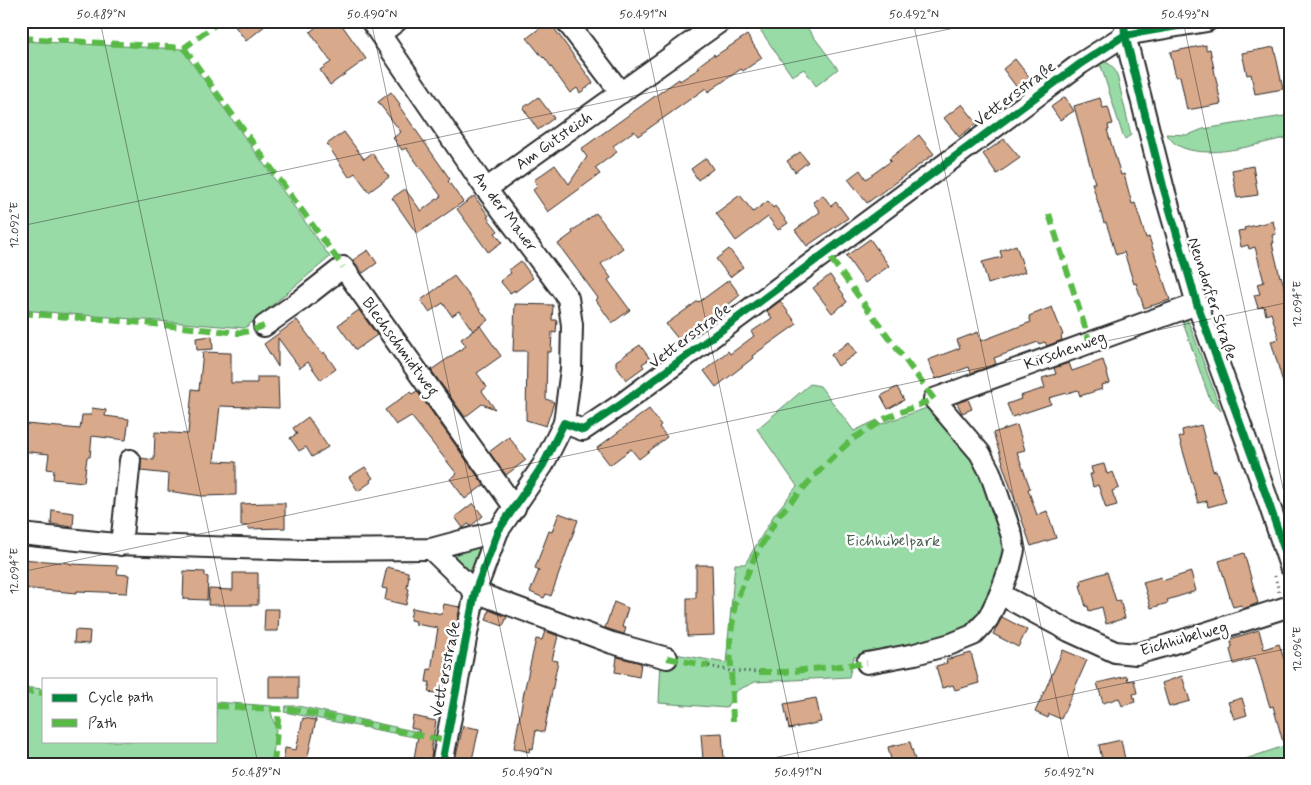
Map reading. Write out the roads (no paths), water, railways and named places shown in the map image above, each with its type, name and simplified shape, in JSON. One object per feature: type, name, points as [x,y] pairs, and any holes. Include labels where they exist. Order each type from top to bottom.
[{"type":"street","points":[[375,27],[397,21]]},
{"type":"street","points":[[566,21],[621,93]]},
{"type":"street","name":"Am Gutsteich","points":[[486,189],[721,21]]},
{"type":"street","points":[[1125,28],[1207,21]]},
{"type":"street","name":"An der Mauer","points":[[375,27],[486,189],[568,298],[572,325],[571,369],[564,423]]},
{"type":"street","name":"Neundorfer Straße","points":[[1125,28],[1163,186],[1197,304],[1290,566]]},
{"type":"street","name":"Vettersstraße","points":[[442,764],[475,592],[498,531],[543,465],[564,423],[583,430],[623,403],[1080,64],[1125,28]]},
{"type":"street","name":"Blechschmidtweg","points":[[264,326],[302,300],[343,267],[515,508]]},
{"type":"street","name":"Kirschenweg","points":[[1000,594],[1014,550],[1012,536],[1003,509],[990,472],[980,453],[934,399],[1197,304]]},
{"type":"street","points":[[121,545],[130,460]]},
{"type":"street","points":[[21,534],[121,545],[303,550],[431,549],[498,531]]},
{"type":"street","points":[[431,549],[475,592],[612,643],[667,658]]},
{"type":"street","points":[[868,663],[915,654],[952,644],[973,635],[988,619],[1000,594]]},
{"type":"street","name":"Eichhübelweg","points":[[1000,594],[1076,635],[1115,652],[1136,654],[1290,606]]},
{"type":"park label","name":"Eichhübelpark","points":[[893,541]]}]
